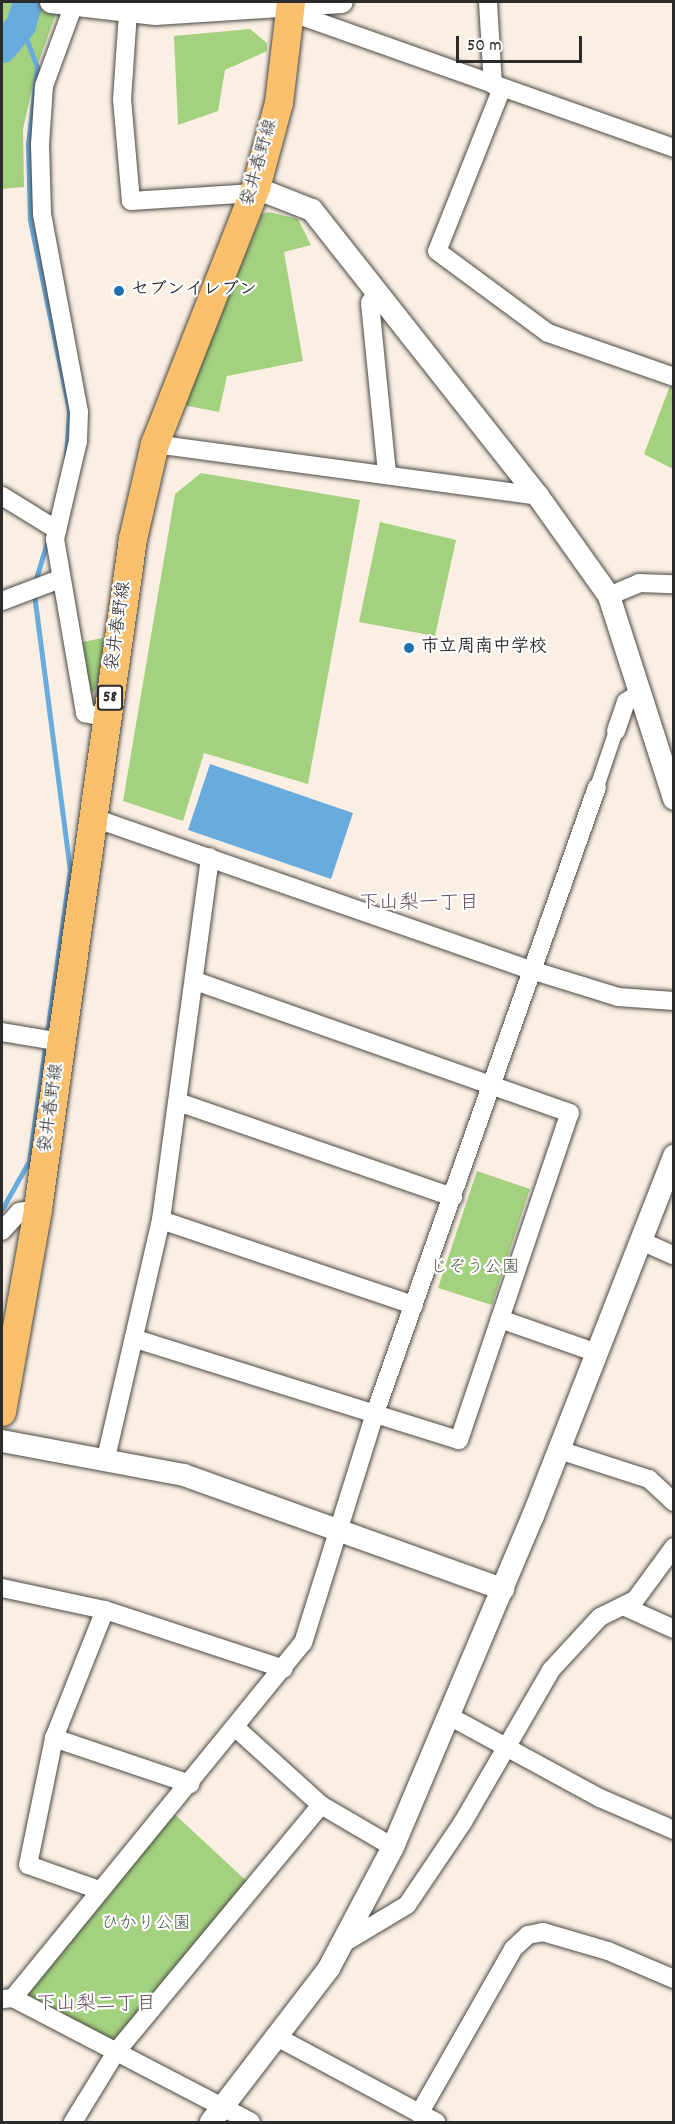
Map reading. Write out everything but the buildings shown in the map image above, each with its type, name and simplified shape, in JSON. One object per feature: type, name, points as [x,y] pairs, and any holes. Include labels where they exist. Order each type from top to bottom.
[{"type":"main road","name":"袋井春野線","points":[[2,1413],[38,1209],[133,539],[155,444],[255,190],[279,103],[291,6]]},
{"type":"street","points":[[51,2],[73,7],[128,12],[342,2]]},
{"type":"street","points":[[488,2],[498,86],[437,251],[548,333],[674,377]]},
{"type":"street","points":[[291,6],[498,86],[674,148]]},
{"type":"street","points":[[73,7],[44,86],[40,145],[42,214],[79,412],[78,441],[57,530],[60,579],[85,713],[107,718]]},
{"type":"street","points":[[128,12],[122,99],[131,201],[255,190],[312,210],[375,295],[538,495],[609,596],[642,691],[674,799]]},
{"type":"street","points":[[375,295],[370,303],[387,474]]},
{"type":"street","points":[[155,444],[538,495]]},
{"type":"street","points":[[2,496],[57,530]]},
{"type":"street","points":[[2,601],[60,579]]},
{"type":"street","points":[[609,596],[639,583],[674,584]]},
{"type":"street","points":[[251,2122],[217,2113],[116,2052],[7,1999],[236,1728],[303,1643],[335,1529],[626,702],[642,691]]},
{"type":"street","points":[[94,818],[531,970],[618,997],[674,1001]]},
{"type":"street","points":[[106,1458],[136,1338],[161,1220],[181,1103],[210,857]]},
{"type":"street","points":[[136,1338],[459,1440],[570,1113],[195,981]]},
{"type":"street","points":[[2,1032],[62,1042]]},
{"type":"street","points":[[181,1103],[453,1197]]},
{"type":"street","points":[[217,2113],[347,1941],[393,1847],[447,1715],[503,1589],[674,1156]]},
{"type":"street","points":[[2,1231],[19,1212],[38,1209]]},
{"type":"street","points":[[161,1220],[414,1305]]},
{"type":"street","points":[[641,1241],[674,1256]]},
{"type":"street","points":[[500,1319],[597,1353]]},
{"type":"street","points":[[2,1441],[106,1458],[184,1475],[503,1589]]},
{"type":"street","points":[[559,1450],[649,1479],[674,1502]]},
{"type":"street","points":[[347,1941],[407,1905],[508,1748],[551,1670],[576,1637],[635,1600],[674,1547]]},
{"type":"street","points":[[2,1588],[105,1610],[284,1669]]},
{"type":"street","points":[[623,1606],[674,1629]]},
{"type":"street","points":[[99,1890],[28,1865],[54,1738],[105,1610]]},
{"type":"street","points":[[447,1715],[508,1748],[674,1830]]},
{"type":"street","points":[[236,1728],[321,1805],[393,1847]]},
{"type":"street","points":[[54,1738],[189,1784]]},
{"type":"street","points":[[74,2122],[116,2052],[321,1805]]},
{"type":"street","points":[[419,2114],[513,1949],[528,1935],[543,1932],[608,1951],[674,1979]]},
{"type":"street","points":[[276,2036],[436,2122]]},
{"type":"green space","points":[[2,2],[60,2],[37,67],[23,129],[24,187],[2,189]]},
{"type":"green space","points":[[250,29],[267,43],[267,51],[225,70],[218,111],[178,125],[174,36]]},
{"type":"green space","points":[[269,212],[298,219],[311,245],[284,252],[303,361],[227,376],[219,412],[183,405],[262,214]]},
{"type":"green space","points":[[670,386],[674,387],[673,469],[644,454]]},
{"type":"green space","points":[[201,473],[360,500],[308,784],[204,753],[183,821],[123,801],[175,494]]},
{"type":"green space","points":[[380,522],[456,540],[435,636],[359,622]]},
{"type":"green space","points":[[108,637],[97,688],[88,697],[77,643]]},
{"type":"green space","name":"じぞう公園","points":[[477,1171],[530,1189],[492,1305],[438,1288]]},
{"type":"green space","name":"ひかり公園","points":[[169,1809],[253,1887],[116,2052],[13,1998]]},
{"type":"water","points":[[210,764],[353,813],[331,879],[188,830]]},
{"type":"waterway","points":[[2,48],[21,25],[28,2]]},
{"type":"waterway","points":[[21,25],[37,67],[28,145],[30,220],[69,410],[66,457]]},
{"type":"waterway","points":[[34,585],[48,539]]},
{"type":"waterway","points":[[2,1209],[29,1161],[70,871],[34,594]]},
{"type":"place","name":"セブンイレブン","points":[[119,291]]},
{"type":"place","name":"市立周南中学校","points":[[409,648]]},
{"type":"district","name":"下山梨一丁目","points":[[419,904]]},
{"type":"district","name":"下山梨二丁目","points":[[96,2005]]}]
